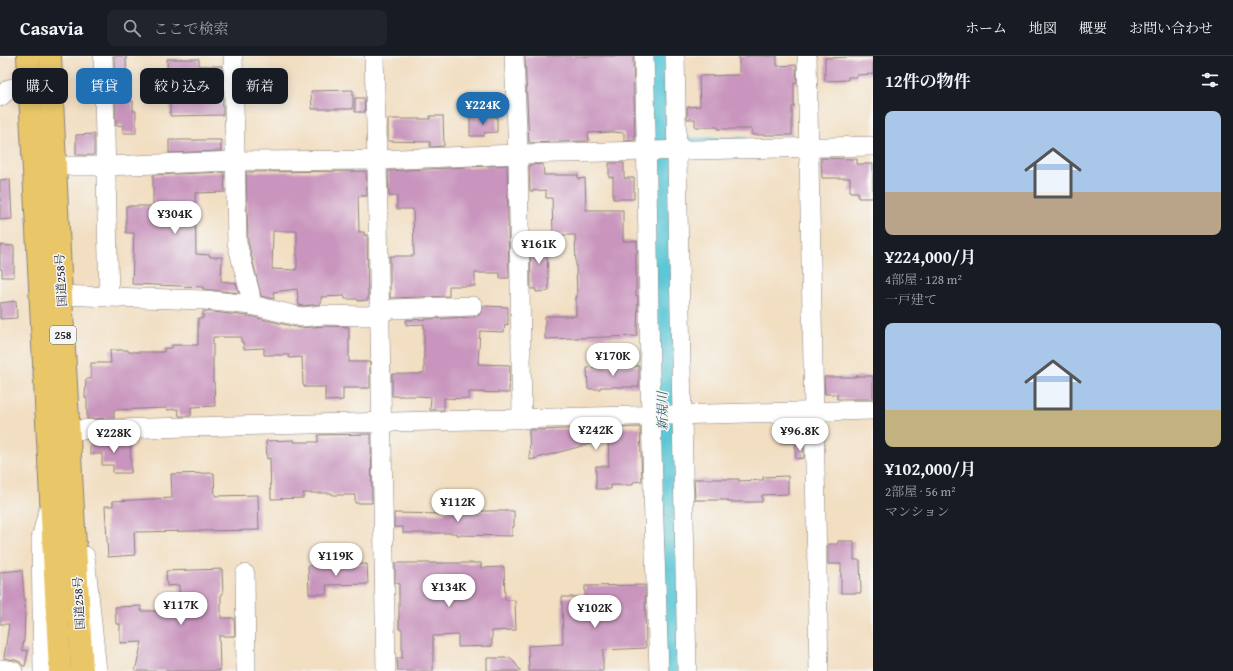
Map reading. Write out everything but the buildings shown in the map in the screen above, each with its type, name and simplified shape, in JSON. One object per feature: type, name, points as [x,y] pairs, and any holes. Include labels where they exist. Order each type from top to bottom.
[{"type":"highway","name":"国道258号","points":[[28,56],[33,68]]},
{"type":"highway","name":"国道258号","points":[[46,68],[50,56]]},
{"type":"highway","name":"国道258号","points":[[41,104],[51,499],[60,671]]},
{"type":"highway","name":"国道258号","points":[[44,104],[55,166],[82,671]]},
{"type":"street","points":[[103,56],[109,297]]},
{"type":"street","points":[[233,56],[237,243],[250,293],[251,305]]},
{"type":"street","points":[[374,56],[378,160],[386,671]]},
{"type":"street","points":[[514,56],[518,154],[522,419]]},
{"type":"street","points":[[644,56],[648,152],[647,216],[659,671]]},
{"type":"street","points":[[675,56],[680,416],[687,671]]},
{"type":"street","points":[[807,56],[819,671]]},
{"type":"street","points":[[0,97],[9,89],[12,89]]},
{"type":"street","points":[[55,166],[105,166],[236,161],[378,160],[518,154],[648,152],[676,146],[873,146]]},
{"type":"street","points":[[61,295],[205,300],[251,305],[302,317],[324,315],[368,316],[392,309],[473,306]]},
{"type":"street","points":[[69,430],[873,410]]},
{"type":"street","points":[[43,671],[41,539],[51,499]]},
{"type":"street","points":[[73,509],[83,528],[97,671]]},
{"type":"street","points":[[245,574],[246,671]]},
{"type":"street","points":[[0,669],[13,671]]},
{"type":"waterway","name":"新規川","points":[[660,56],[665,251],[659,288],[662,436],[668,477],[673,671]]},
{"type":"waterway","points":[[681,140],[745,139]]},
{"type":"waterway","points":[[662,141],[673,140]]}]
